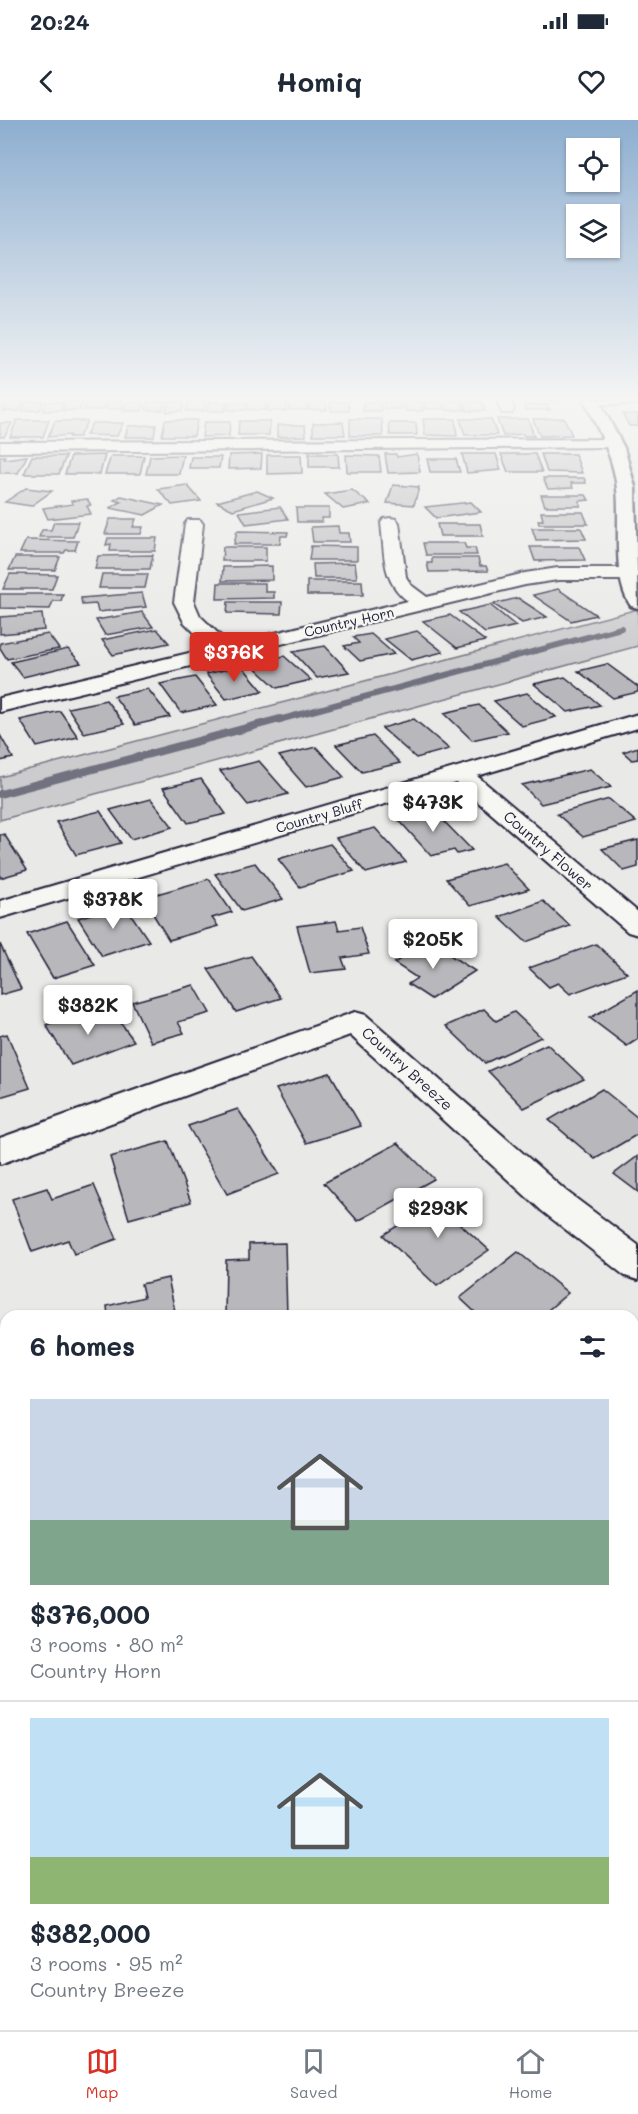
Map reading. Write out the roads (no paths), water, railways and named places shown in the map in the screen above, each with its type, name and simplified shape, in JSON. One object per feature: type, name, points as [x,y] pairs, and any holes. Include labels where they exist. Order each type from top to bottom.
[{"type":"street","points":[[626,488],[635,589]]},
{"type":"street","points":[[390,523],[397,577],[403,588],[424,604]]},
{"type":"street","points":[[194,524],[184,602],[191,618],[224,651]]},
{"type":"street","name":"Country Horn","points":[[0,705],[536,578],[591,573],[635,589]]},
{"type":"street","name":"Country Bluff","points":[[0,910],[638,721]]},
{"type":"street","name":"Country Flower","points":[[460,774],[638,926]]},
{"type":"street","name":"Country Breeze","points":[[0,1151],[355,1022],[554,1202],[638,1265]]},
{"type":"waterway","points":[[275,721],[621,628]]},
{"type":"waterway","points":[[0,794],[280,719]]}]
